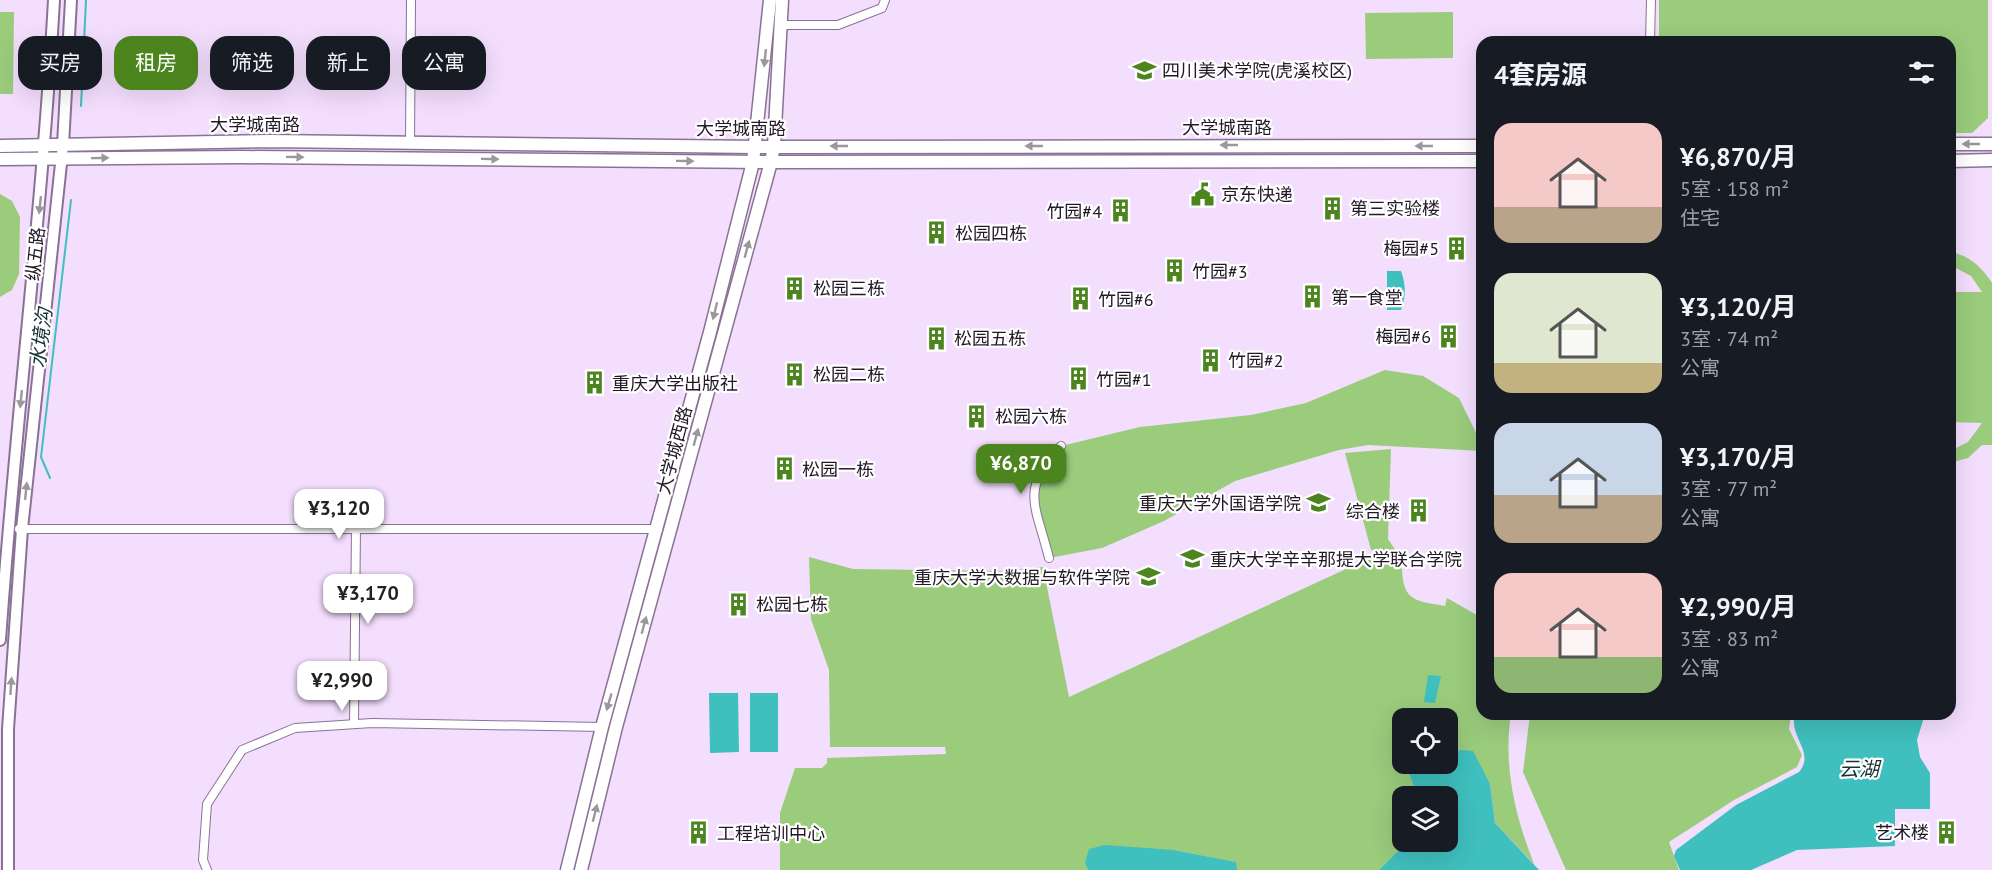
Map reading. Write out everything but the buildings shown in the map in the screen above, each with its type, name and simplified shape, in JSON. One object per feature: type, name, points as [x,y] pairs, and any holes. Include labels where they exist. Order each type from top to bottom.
[{"type":"main road","name":"纵五路","points":[[0,640],[8,529],[45,159],[54,0]]},
{"type":"main road","name":"纵五路","points":[[8,870],[8,729],[22,529],[63,145],[71,0]]},
{"type":"main road","name":"大学城西路","points":[[567,870],[602,727],[657,529],[753,162],[770,0]]},
{"type":"main road","name":"大学城西路","points":[[581,870],[616,728],[771,162],[774,146],[782,0]]},
{"type":"main road","name":"大学城南路","points":[[0,146],[270,141],[756,147],[1476,146]]},
{"type":"main road","points":[[1956,144],[1992,144]]},
{"type":"main road","name":"大学城南路","points":[[0,159],[252,157],[753,162],[1476,162]]},
{"type":"main road","points":[[1956,160],[1992,160]]},
{"type":"street","points":[[410,143],[411,0]]},
{"type":"street","points":[[780,25],[838,25],[882,8],[885,0]]},
{"type":"street","points":[[1650,36],[1651,0]]},
{"type":"street","points":[[1049,558],[1033,487],[1043,466],[1061,446]]},
{"type":"street","points":[[8,529],[356,527],[671,529]]},
{"type":"street","points":[[354,724],[356,527]]},
{"type":"street","points":[[207,870],[203,860],[207,804],[242,750],[295,728],[354,724],[602,727]]},
{"type":"shaded area","points":[[1659,0],[1988,0],[1988,118],[1972,133],[1956,133],[1956,36],[1659,36]]},
{"type":"shaded area","points":[[0,12],[14,12],[13,94],[0,94]]},
{"type":"shaded area","points":[[1453,12],[1453,58],[1366,59],[1365,13]]},
{"type":"shaded area","points":[[0,194],[12,201],[20,217],[19,274],[12,290],[0,297]]},
{"type":"shaded area","points":[[1956,254],[1974,263],[1992,283],[1992,445],[1982,445],[1968,458],[1956,461],[1956,448],[1968,442],[1982,423],[1956,422],[1956,292],[1982,292],[1971,276],[1956,268]]},
{"type":"shaded area","points":[[1385,370],[1423,376],[1459,398],[1476,433],[1476,451],[1368,445],[1339,450],[1235,481],[1164,521],[1102,548],[1049,558],[1033,487],[1061,446],[1140,427],[1251,415],[1306,403]]},
{"type":"shaded area","points":[[1391,449],[1388,539],[1400,557],[1384,550],[1371,550],[1345,453]]},
{"type":"shaded area","points":[[809,557],[853,569],[1007,571],[1043,567],[1069,697],[1374,558],[1402,569],[1405,588],[1413,598],[1445,606],[1447,598],[1476,615],[1476,720],[1510,720],[1509,753],[1512,790],[1521,828],[1534,864],[1495,823],[1490,784],[1458,750],[1458,708],[1392,708],[1392,774],[1409,774],[1414,786],[1392,786],[1392,852],[1398,852],[1379,870],[1237,870],[1235,862],[1174,850],[1085,863],[1088,870],[780,870],[780,813],[795,768],[822,768],[827,763],[827,758],[946,754],[945,747],[830,747],[829,670],[811,619]]},
{"type":"shaded area","points":[[1529,720],[1790,720],[1789,729],[1802,755],[1797,767],[1734,800],[1669,842],[1679,870],[1566,870],[1523,772]]},
{"type":"water","points":[[1387,271],[1401,271],[1405,290],[1401,310],[1387,310]]},
{"type":"water","points":[[1428,675],[1441,676],[1435,703],[1424,702]]},
{"type":"water","points":[[709,693],[738,693],[739,752],[710,753]]},
{"type":"water","points":[[750,693],[778,693],[778,752],[750,752]]},
{"type":"water","name":"云湖","points":[[1794,720],[1923,720],[1917,740],[1920,757],[1930,773],[1930,809],[1895,809],[1895,846],[1797,850],[1751,870],[1680,870],[1674,856],[1676,850],[1736,805],[1799,772],[1805,758]]},
{"type":"water","points":[[1458,750],[1473,751],[1490,784],[1495,823],[1539,870],[1379,870],[1397,852],[1458,852],[1458,786],[1414,786],[1409,774],[1458,774]]},
{"type":"water","points":[[1105,845],[1174,850],[1236,862],[1237,870],[1088,870],[1085,863],[1089,849]]},
{"type":"waterway","name":"水境沟","points":[[81,106],[86,0]]},
{"type":"waterway","name":"水境沟","points":[[50,478],[41,457],[71,200]]},
{"type":"place","name":"四川美术学院(虎溪校区)","points":[[1144,70]]},
{"type":"place","name":"京东快递","points":[[1203,194]]},
{"type":"place","name":"第三实验楼","points":[[1332,208]]},
{"type":"place","name":"竹园#4","points":[[1120,211]]},
{"type":"place","name":"松园四栋","points":[[937,233]]},
{"type":"place","name":"梅园#5","points":[[1457,248]]},
{"type":"place","name":"竹园#3","points":[[1174,271]]},
{"type":"place","name":"松园三栋","points":[[795,288]]},
{"type":"place","name":"第一食堂","points":[[1313,297]]},
{"type":"place","name":"竹园#6","points":[[1080,299]]},
{"type":"place","name":"梅园#6","points":[[1449,336]]},
{"type":"place","name":"松园五栋","points":[[936,338]]},
{"type":"place","name":"竹园#2","points":[[1210,360]]},
{"type":"place","name":"松园二栋","points":[[795,374]]},
{"type":"place","name":"竹园#1","points":[[1078,379]]},
{"type":"place","name":"重庆大学出版社","points":[[594,383]]},
{"type":"place","name":"松园六栋","points":[[977,416]]},
{"type":"place","name":"松园一栋","points":[[784,469]]},
{"type":"place","name":"重庆大学外国语学院","points":[[1319,503]]},
{"type":"place","name":"综合楼","points":[[1418,511]]},
{"type":"place","name":"重庆大学辛辛那提大学联合学院","points":[[1192,559]]},
{"type":"place","name":"重庆大学大数据与软件学院","points":[[1148,577]]},
{"type":"place","name":"松园七栋","points":[[738,604]]},
{"type":"place","name":"艺术楼","points":[[1947,832]]},
{"type":"place","name":"工程培训中心","points":[[699,833]]}]
